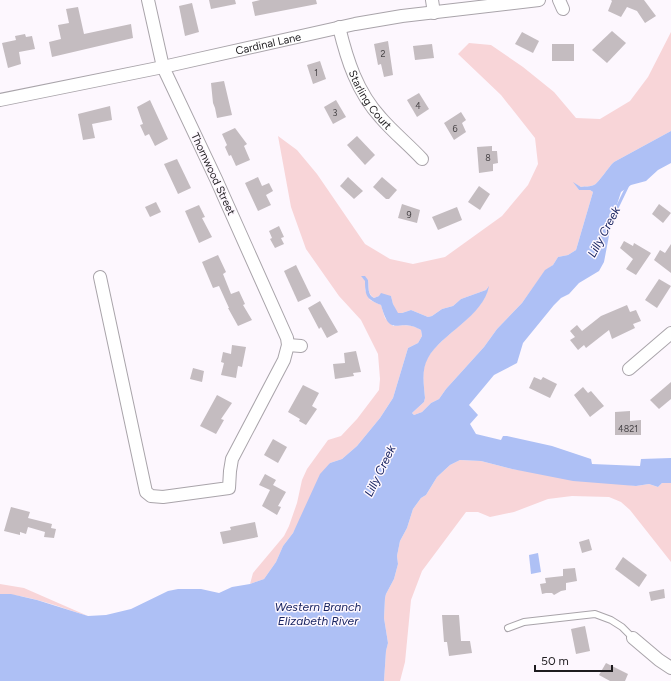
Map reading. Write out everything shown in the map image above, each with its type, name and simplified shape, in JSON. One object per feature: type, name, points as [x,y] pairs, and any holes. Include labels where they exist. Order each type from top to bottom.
[{"type":"street","name":"Thornwood Street","points":[[148,0],[163,66],[283,327],[288,345]]},
{"type":"street","points":[[432,0],[434,13]]},
{"type":"street","name":"Cardinal Lane","points":[[0,100],[339,27],[402,16],[539,0]]},
{"type":"street","name":"Starling Court","points":[[339,27],[345,53],[352,73],[362,91],[381,119],[422,159]]},
{"type":"street","points":[[100,277],[146,492],[151,496],[163,498],[229,488],[232,459],[284,360],[288,345],[301,346]]},
{"type":"street","points":[[629,369],[671,333]]},
{"type":"street","points":[[633,638],[671,668]]},
{"type":"lane","points":[[508,628],[524,622],[595,614],[611,620],[622,627],[633,638]]},
{"type":"shaded area","points":[[671,32],[671,131],[614,162],[596,184],[581,187],[574,183],[579,190],[590,190],[593,192],[576,250],[568,255],[558,257],[553,265],[545,271],[522,303],[497,329],[484,347],[446,389],[439,399],[431,403],[422,412],[414,415],[412,413],[424,402],[423,373],[427,359],[433,350],[479,306],[485,297],[488,287],[486,290],[461,299],[453,306],[442,309],[428,317],[411,310],[397,313],[391,296],[379,296],[374,298],[369,292],[368,280],[361,276],[366,281],[365,290],[370,300],[381,305],[385,318],[393,326],[404,325],[414,327],[421,330],[422,336],[418,343],[408,348],[393,398],[380,418],[357,446],[342,459],[330,463],[293,533],[283,546],[276,562],[264,579],[250,584],[253,573],[284,536],[289,526],[297,503],[302,480],[307,469],[328,440],[341,436],[357,419],[379,390],[380,379],[378,354],[361,320],[339,296],[306,249],[291,207],[278,136],[297,150],[317,174],[365,244],[390,259],[413,264],[445,257],[502,216],[528,185],[538,164],[535,138],[501,95],[458,54],[469,43],[491,45],[523,67],[554,92],[576,118],[600,119],[630,101],[648,77]]},
{"type":"shaded area","points":[[460,460],[481,461],[512,469],[636,486],[649,484],[658,487],[662,483],[671,483],[671,562],[630,510],[621,502],[609,497],[572,496],[548,499],[514,512],[490,517],[478,512],[466,512],[422,571],[411,600],[405,662],[400,681],[384,681],[388,643],[384,618],[385,598],[394,579],[398,564],[397,556],[400,541],[407,528],[413,509],[421,498],[426,495],[437,477],[450,465]]},
{"type":"shaded area","points":[[0,584],[24,588],[88,616],[33,599],[0,594]]},
{"type":"water","name":"Western Branch Elizabeth River","points":[[671,131],[671,163],[658,170],[646,181],[631,185],[621,192],[612,220],[604,262],[599,271],[579,283],[569,294],[561,298],[554,305],[523,343],[517,363],[494,375],[469,405],[478,415],[470,424],[476,434],[501,440],[503,436],[507,436],[552,446],[591,459],[592,464],[640,466],[641,459],[671,458],[671,483],[662,483],[658,487],[649,484],[636,486],[573,481],[512,469],[481,461],[460,460],[450,465],[437,477],[426,495],[421,498],[413,509],[407,528],[400,541],[397,556],[398,564],[394,579],[385,598],[384,618],[388,643],[384,681],[0,681],[0,594],[11,594],[37,600],[88,616],[106,615],[131,609],[168,591],[178,589],[201,589],[219,593],[232,587],[250,584],[264,579],[276,562],[283,546],[293,533],[320,474],[330,463],[342,459],[357,446],[380,418],[393,398],[408,348],[418,343],[422,336],[421,330],[413,326],[396,326],[388,322],[381,305],[370,299],[366,294],[365,281],[361,276],[365,276],[368,280],[369,293],[372,297],[374,298],[379,296],[381,293],[391,296],[398,313],[411,310],[428,317],[442,309],[453,306],[461,299],[486,290],[489,286],[479,307],[434,349],[428,358],[424,367],[424,402],[412,413],[414,415],[422,412],[431,403],[439,399],[446,389],[484,347],[497,329],[522,303],[545,270],[553,265],[558,257],[568,255],[576,250],[593,192],[590,190],[579,190],[573,182],[581,187],[596,184],[614,162]]},
{"type":"water","points":[[538,553],[541,572],[531,574],[529,555]]},
{"type":"building","points":[[209,0],[235,0],[236,4],[211,9]]},
{"type":"building","points":[[260,0],[316,0],[317,4],[255,16],[252,2]]},
{"type":"building","points":[[611,0],[644,0],[656,16],[645,23],[637,11],[627,7],[621,17],[608,11],[612,1]]},
{"type":"building","points":[[192,3],[199,32],[185,36],[179,6]]},
{"type":"building","points":[[78,7],[84,34],[131,24],[133,38],[52,57],[49,42],[61,39],[58,25],[69,23],[66,9]]},
{"type":"building","points":[[612,31],[626,43],[607,63],[592,50]]},
{"type":"building","points":[[522,32],[539,41],[533,53],[515,44]]},
{"type":"building","points":[[25,34],[26,37],[32,36],[35,49],[19,52],[21,64],[8,68],[2,43],[16,40],[15,36]]},
{"type":"building","points":[[388,41],[393,75],[384,77],[381,64],[378,65],[374,44]]},
{"type":"building","points":[[432,44],[434,58],[415,60],[413,46]]},
{"type":"building","points":[[552,44],[574,44],[574,61],[552,61]]},
{"type":"building","points":[[320,61],[326,79],[313,84],[307,65]]},
{"type":"building","points":[[224,81],[232,115],[217,118],[213,103],[211,83]]},
{"type":"building","points":[[419,93],[429,109],[417,117],[407,100]]},
{"type":"building","points":[[150,100],[168,139],[155,146],[149,134],[145,136],[140,125],[143,124],[137,107]]},
{"type":"building","points":[[336,100],[346,117],[333,124],[324,107]]},
{"type":"building","points":[[110,106],[112,120],[92,124],[95,138],[83,140],[78,114]]},
{"type":"building","points":[[461,112],[466,120],[462,123],[466,132],[454,140],[444,123]]},
{"type":"building","points":[[235,128],[247,144],[244,146],[250,160],[236,166],[225,147],[227,145],[222,134]]},
{"type":"building","points":[[357,136],[375,155],[365,165],[347,145]]},
{"type":"building","points":[[492,146],[492,151],[497,151],[498,163],[493,164],[493,171],[479,173],[477,147]]},
{"type":"building","points":[[177,159],[191,188],[178,194],[164,164]]},
{"type":"building","points":[[258,177],[262,186],[269,183],[273,191],[266,195],[271,205],[258,211],[245,183]]},
{"type":"building","points":[[348,177],[363,191],[354,199],[340,186]]},
{"type":"building","points":[[382,177],[397,190],[389,199],[386,199],[373,187]]},
{"type":"building","points":[[479,186],[490,194],[480,210],[468,202]]},
{"type":"building","points":[[156,202],[161,212],[150,217],[145,207]]},
{"type":"building","points":[[402,204],[420,210],[417,223],[398,218]]},
{"type":"building","points":[[659,204],[671,213],[663,223],[652,214]]},
{"type":"building","points":[[199,205],[205,217],[202,218],[212,237],[199,243],[185,211]]},
{"type":"building","points":[[457,207],[462,220],[438,230],[432,217]]},
{"type":"building","points":[[279,226],[284,237],[281,238],[284,244],[275,248],[270,239],[272,238],[269,231]]},
{"type":"building","points":[[624,241],[633,246],[634,243],[651,253],[636,275],[626,269],[633,259],[620,248]]},
{"type":"building","points":[[671,244],[671,273],[654,260],[660,250],[665,253]]},
{"type":"building","points":[[218,255],[226,272],[223,274],[231,294],[239,291],[245,304],[243,305],[252,320],[238,326],[228,308],[219,286],[213,288],[202,262]]},
{"type":"building","points":[[296,265],[311,296],[298,302],[284,271]]},
{"type":"building","points":[[659,279],[671,286],[657,308],[645,300]]},
{"type":"building","points":[[320,301],[338,332],[327,338],[321,327],[319,329],[308,308]]},
{"type":"building","points":[[627,305],[630,312],[636,310],[641,321],[633,324],[635,328],[612,339],[609,330],[586,348],[584,345],[578,350],[570,340],[575,337],[570,331],[577,325],[582,331],[601,316]]},
{"type":"building","points":[[232,345],[246,347],[242,367],[238,366],[236,378],[221,375],[224,363],[221,362],[223,352],[231,354]]},
{"type":"building","points":[[356,351],[361,372],[353,373],[354,376],[335,379],[333,364],[345,363],[344,353]]},
{"type":"building","points":[[193,368],[204,371],[202,382],[190,379]]},
{"type":"building","points":[[534,377],[541,380],[543,377],[557,384],[550,398],[529,388]]},
{"type":"building","points":[[671,382],[671,399],[659,409],[650,400]]},
{"type":"building","points":[[303,385],[319,393],[312,406],[317,409],[306,425],[299,421],[300,419],[288,412]]},
{"type":"building","points":[[583,387],[588,393],[591,391],[604,406],[590,417],[574,395]]},
{"type":"building","points":[[217,395],[232,403],[221,419],[224,420],[216,434],[200,426]]},
{"type":"building","points":[[630,411],[630,421],[641,420],[641,435],[615,435],[615,412]]},
{"type":"building","points":[[273,439],[287,447],[278,463],[264,455]]},
{"type":"building","points":[[265,474],[276,480],[273,485],[286,492],[278,506],[281,507],[277,515],[262,506],[270,490],[259,485]]},
{"type":"building","points":[[11,507],[30,512],[28,518],[52,524],[51,528],[56,529],[54,538],[44,537],[45,532],[28,527],[26,534],[20,532],[20,535],[4,531]]},
{"type":"building","points":[[255,522],[258,537],[223,544],[220,532],[231,530],[230,527]]},
{"type":"building","points":[[589,539],[592,550],[582,553],[579,542]]},
{"type":"building","points":[[623,557],[647,575],[639,587],[615,569]]},
{"type":"building","points":[[575,568],[577,581],[566,583],[566,590],[554,595],[552,593],[542,594],[540,584],[546,583],[545,578],[563,576],[563,569]]},
{"type":"building","points":[[664,589],[665,598],[651,601],[649,592]]},
{"type":"building","points":[[442,615],[459,615],[461,641],[470,641],[472,653],[449,656],[447,642],[444,642]]},
{"type":"building","points":[[585,626],[590,651],[576,654],[571,629]]},
{"type":"building","points":[[606,663],[628,674],[625,681],[610,681],[599,675]]},
{"type":"waterway","name":"Lilly Creek","points":[[613,216],[628,185]]}]
